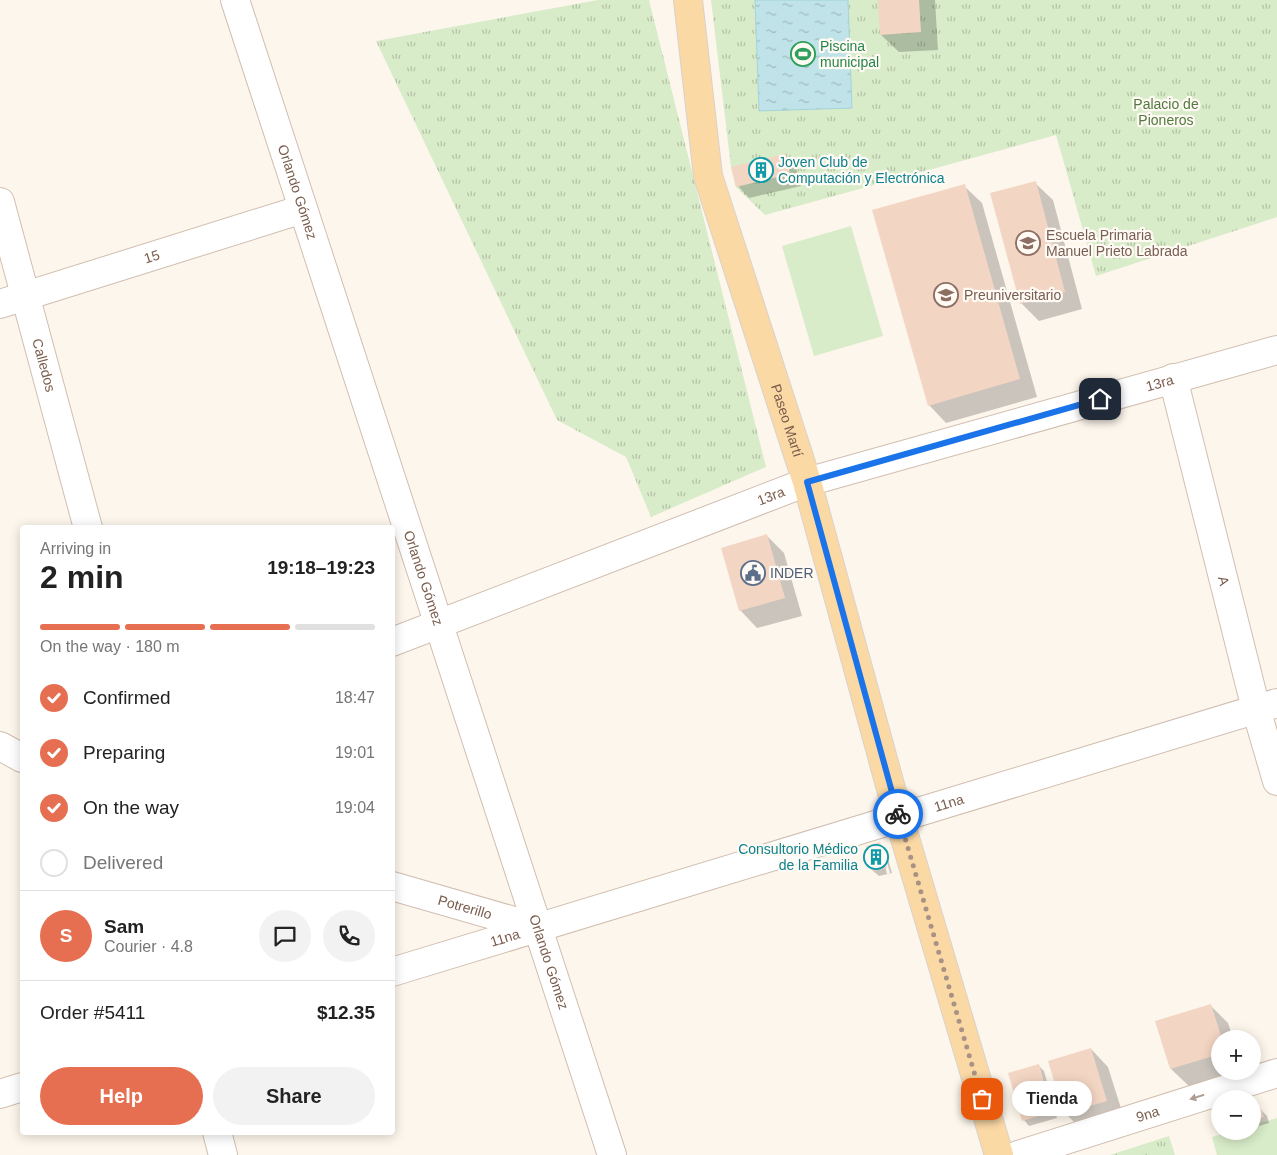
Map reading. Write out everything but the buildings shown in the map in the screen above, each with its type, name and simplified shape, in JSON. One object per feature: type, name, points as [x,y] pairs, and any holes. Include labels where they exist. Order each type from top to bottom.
[{"type":"main road","name":"Paseo Martí","points":[[688,0],[708,176],[807,482],[899,818],[999,1155]]},
{"type":"street","name":"Orlando Gómez","points":[[235,0],[612,1155]]},
{"type":"street","name":"Calledos","points":[[0,202],[87,525]]},
{"type":"street","name":"15","points":[[0,304],[303,209]]},
{"type":"street","name":"13ra","points":[[395,641],[807,482],[1277,350]]},
{"type":"street","name":"A","points":[[1173,378],[1267,706],[1277,781]]},
{"type":"street","name":"11na","points":[[395,971],[1267,706]]},
{"type":"street","points":[[0,746],[20,757]]},
{"type":"street","name":"Potrerillo","points":[[395,887],[538,928]]},
{"type":"street","name":"9na","points":[[1018,1155],[1277,1072]]},
{"type":"street","points":[[0,1094],[20,1087]]},
{"type":"street","points":[[219,1135],[223,1155]]},
{"type":"green space","points":[[598,0],[649,0],[766,467],[651,517],[626,457],[557,420],[376,41]]},
{"type":"green space","name":"Palacio de Pioneros","points":[[711,0],[1277,0],[1277,217],[1096,276],[1056,135],[765,215],[736,187],[731,167]]},
{"type":"green space","points":[[851,226],[883,336],[814,356],[782,246]]},
{"type":"green space","points":[[1277,1118],[1277,1155],[1217,1155],[1213,1140],[1261,1140],[1261,1123]]},
{"type":"green space","points":[[1169,1136],[1175,1155],[1110,1155]]},
{"type":"water","name":"Piscina municipal","points":[[755,0],[848,0],[852,108],[759,111]]},
{"type":"way so far","points":[[898,814],[982,1099]]},
{"type":"place","name":"Piscina municipal","points":[[803,54]]},
{"type":"place","name":"Joven Club de Computación y Electrónica","points":[[761,170]]},
{"type":"place","name":"Escuela Primaria Manuel Prieto Labrada","points":[[1028,243]]},
{"type":"place","name":"Preuniversitario","points":[[946,295]]},
{"type":"place","name":"INDER","points":[[753,573]]},
{"type":"place","name":"Consultorio Médico de la Familia","points":[[876,857]]},
{"type":"place","name":"Tienda","points":[[982,1099]]},
{"type":"route","points":[[898,814],[807,482],[1100,399]]}]
